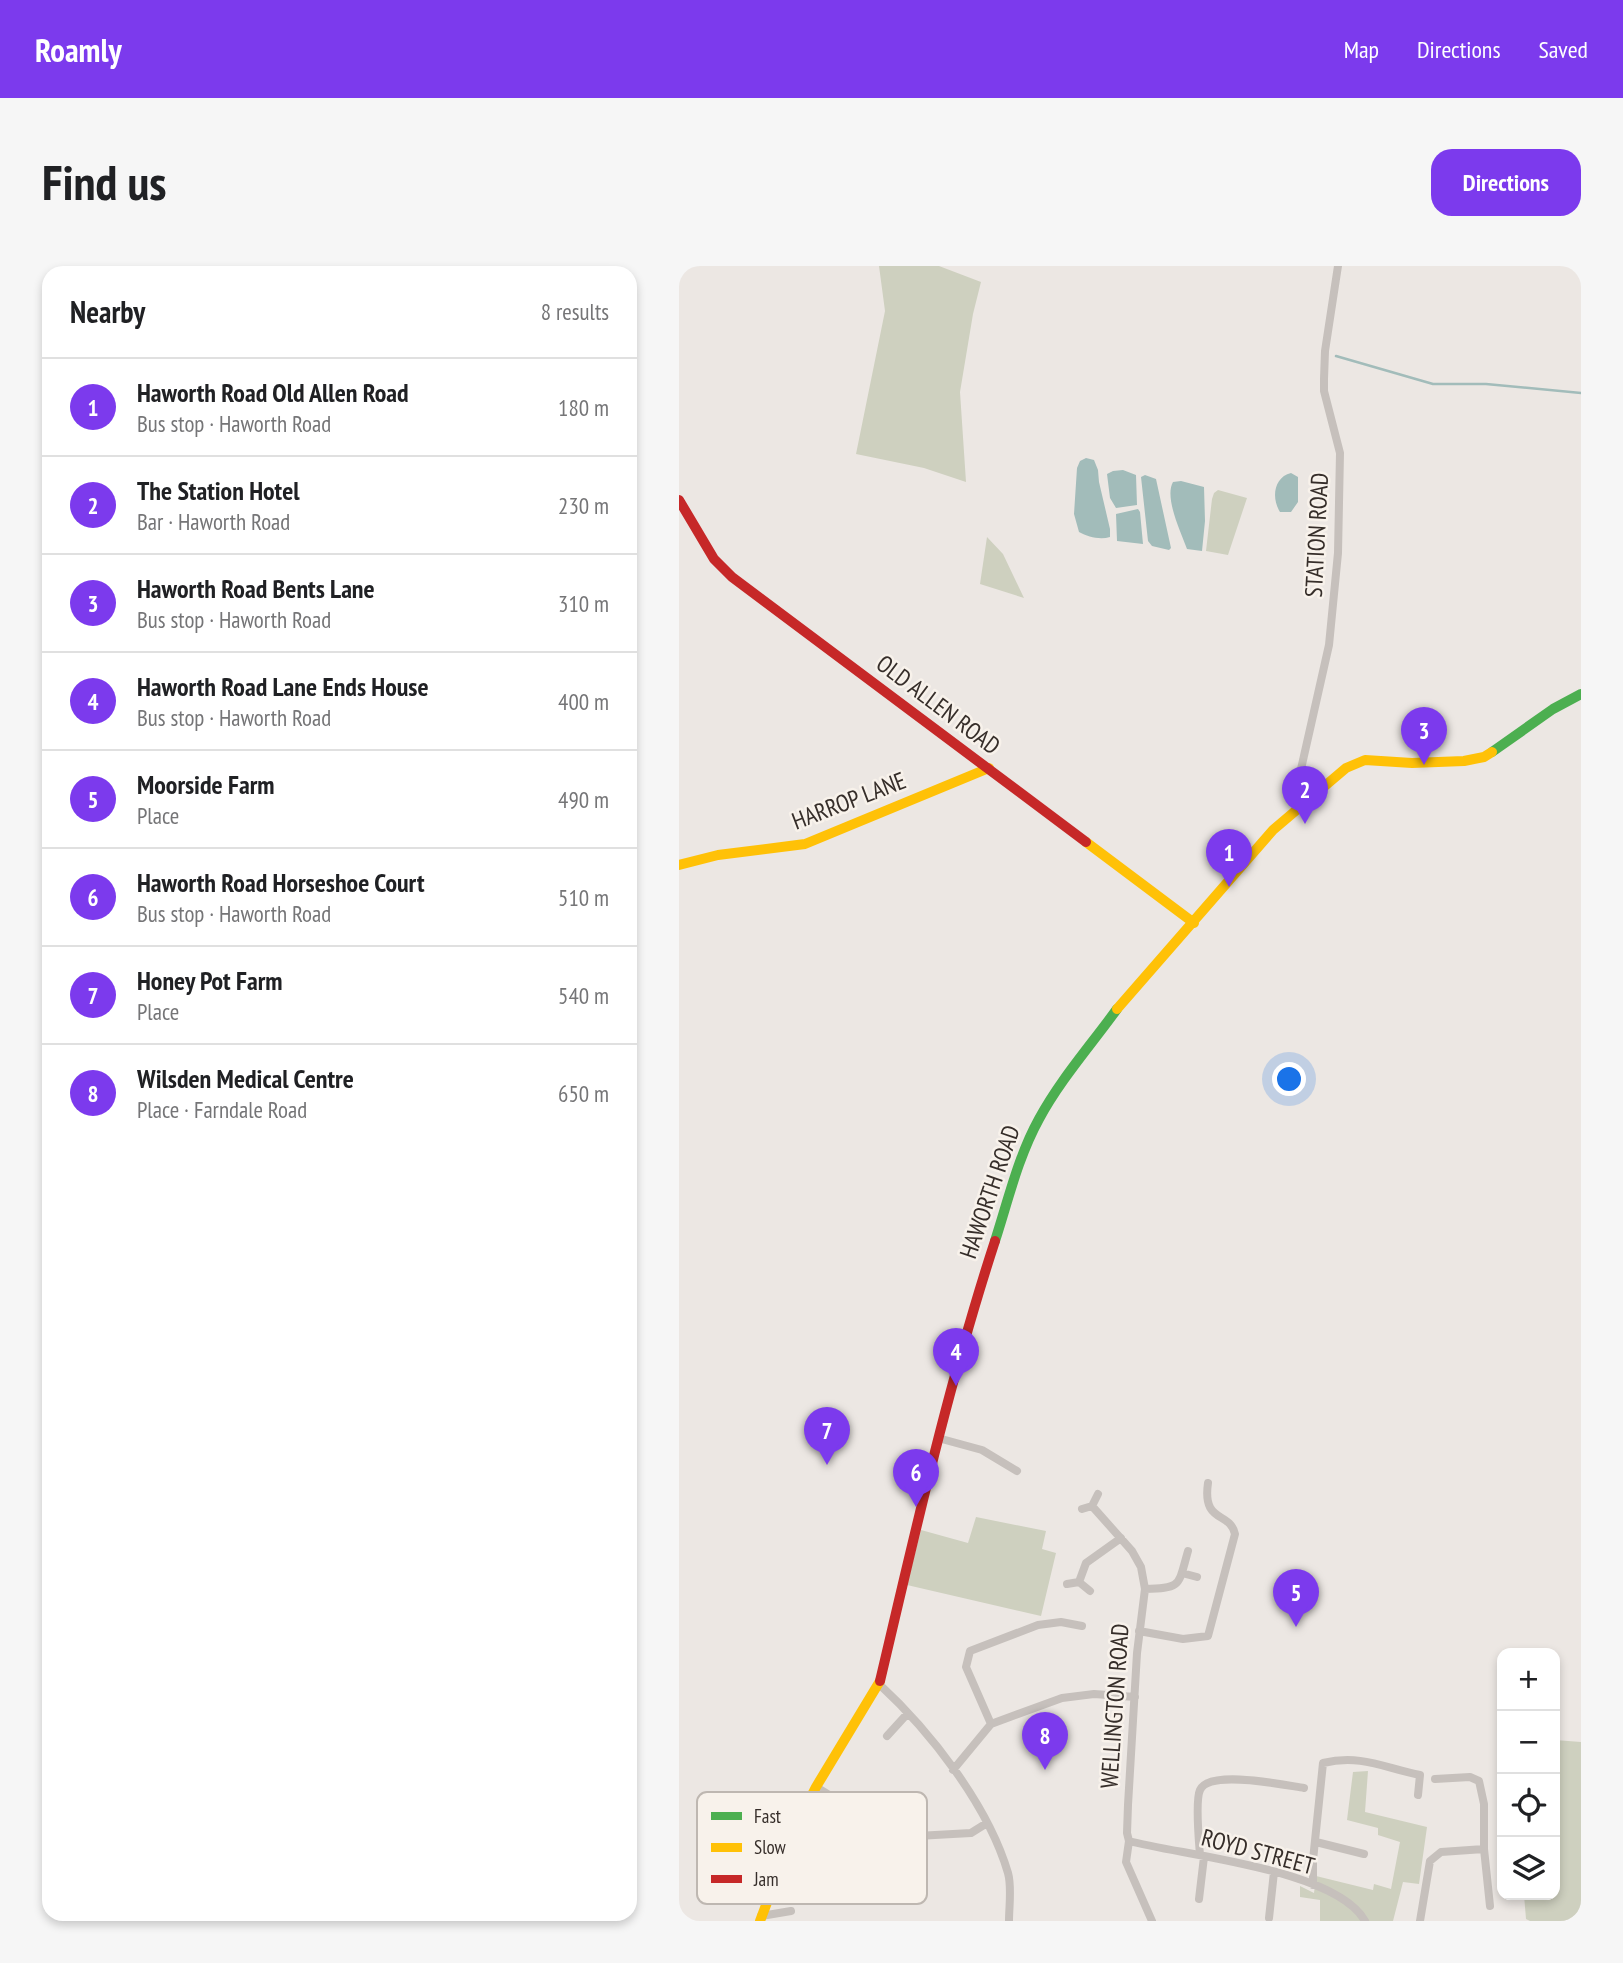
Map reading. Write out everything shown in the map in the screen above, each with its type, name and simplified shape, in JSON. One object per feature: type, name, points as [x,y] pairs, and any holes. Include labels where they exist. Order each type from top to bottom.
[{"type":"main road","name":"OLD ALLEN ROAD","points":[[679,500],[705,547],[722,569],[1194,923]]},
{"type":"main road","name":"HAWORTH ROAD","points":[[814,1792],[879,1684],[938,1438],[992,1247],[1021,1157],[1038,1120],[1125,998],[1194,923],[1273,830],[1299,805],[1346,768],[1364,760],[1412,763],[1464,761],[1484,757],[1553,709],[1581,694]]},
{"type":"main road","name":"HARROP LANE","points":[[679,866],[718,855],[806,844],[989,768]]},
{"type":"street","name":"STATION ROAD","points":[[1299,805],[1301,769],[1329,645],[1338,553],[1340,453],[1324,391],[1325,351],[1338,266]]},
{"type":"street","points":[[938,1438],[982,1450],[1017,1471]]},
{"type":"street","points":[[1139,1631],[1183,1639],[1208,1636],[1234,1534],[1232,1526],[1215,1515],[1208,1505],[1208,1483]]},
{"type":"street","points":[[1082,1508],[1092,1506],[1098,1493]]},
{"type":"street","name":"WELLINGTON ROAD","points":[[1092,1506],[1121,1538],[1141,1567],[1145,1589],[1139,1631],[1126,1863],[1152,1921]]},
{"type":"street","points":[[1079,1582],[1086,1563],[1121,1538]]},
{"type":"street","points":[[1145,1589],[1173,1587],[1178,1583],[1188,1551]]},
{"type":"street","points":[[1182,1573],[1197,1577]]},
{"type":"street","points":[[1067,1584],[1079,1582],[1090,1591]]},
{"type":"street","points":[[991,1724],[966,1667],[970,1651],[1038,1625],[1061,1622],[1082,1626]]},
{"type":"street","points":[[879,1684],[908,1713],[936,1748],[987,1823],[1009,1875],[1009,1921]]},
{"type":"street","points":[[953,1770],[991,1724],[1062,1698],[1094,1694],[1135,1697]]},
{"type":"street","points":[[887,1736],[908,1713]]},
{"type":"street","points":[[1313,1885],[1323,1763],[1336,1760],[1374,1762],[1420,1775],[1418,1795]]},
{"type":"street","points":[[1435,1779],[1470,1777],[1479,1782],[1484,1804],[1484,1849],[1490,1906]]},
{"type":"street","points":[[1199,1899],[1202,1856],[1200,1790],[1208,1782],[1229,1778],[1304,1788]]},
{"type":"street","points":[[816,1787],[824,1792]]},
{"type":"street","points":[[927,1835],[971,1833],[987,1823]]},
{"type":"street","name":"ROYD STREET","points":[[1129,1841],[1274,1872],[1313,1885],[1336,1895],[1360,1912],[1365,1921]]},
{"type":"street","points":[[1316,1842],[1364,1854]]},
{"type":"street","points":[[1420,1921],[1430,1861],[1441,1852],[1484,1849]]},
{"type":"street","points":[[1269,1918],[1274,1872]]},
{"type":"street","points":[[761,1919],[791,1911]]},
{"type":"green space","points":[[879,266],[939,266],[981,282],[960,392],[966,482],[924,468],[856,454],[885,311]]},
{"type":"green space","points":[[1218,490],[1247,498],[1228,555],[1206,551],[1212,499]]},
{"type":"green space","points":[[987,537],[1003,554],[1024,598],[980,584]]},
{"type":"green space","points":[[976,1517],[1046,1531],[1042,1549],[1056,1553],[1041,1616],[907,1585],[921,1530],[968,1543]]},
{"type":"green space","points":[[1560,1740],[1581,1742],[1581,1921],[1526,1919],[1524,1900],[1560,1900]]},
{"type":"green space","points":[[1368,1771],[1365,1812],[1427,1827],[1419,1884],[1403,1882],[1393,1921],[1320,1921],[1320,1900],[1300,1897],[1300,1886],[1314,1893],[1316,1876],[1373,1890],[1374,1884],[1391,1889],[1400,1842],[1378,1835],[1378,1828],[1347,1820],[1353,1772]]},
{"type":"water","points":[[1086,458],[1094,460],[1098,470],[1110,537],[1094,538],[1079,532],[1074,514],[1077,468],[1080,461]]},
{"type":"water","points":[[1123,470],[1136,475],[1137,505],[1116,508],[1110,498],[1107,474]]},
{"type":"water","points":[[1291,473],[1298,477],[1298,502],[1291,512],[1280,512],[1276,489],[1281,479]]},
{"type":"water","points":[[1145,475],[1156,479],[1171,548],[1169,550],[1152,546],[1148,541],[1141,477]]},
{"type":"water","points":[[1181,481],[1204,487],[1202,551],[1187,549],[1174,515],[1171,489],[1173,482]]},
{"type":"water","points":[[1138,509],[1143,544],[1117,541],[1116,514]]},
{"type":"waterway","points":[[1336,356],[1433,384],[1486,384],[1581,393]]},
{"type":"traffic: fast","points":[[1492,752],[1553,709],[1581,694]]},
{"type":"traffic: fast","points":[[995,1241],[1019,1164],[1039,1119],[1066,1077],[1117,1009]]},
{"type":"traffic: slow","points":[[1117,1009],[1273,830],[1346,768],[1365,760],[1412,763],[1464,761],[1484,757],[1492,752]]},
{"type":"traffic: slow","points":[[679,865],[718,855],[805,844],[989,768]]},
{"type":"traffic: slow","points":[[1086,842],[1194,923]]},
{"type":"traffic: slow","points":[[813,1792],[880,1681]]},
{"type":"traffic: slow","points":[[760,1921],[766,1904]]},
{"type":"traffic: jam","points":[[679,500],[714,559],[732,577],[1086,842]]},
{"type":"traffic: jam","points":[[880,1681],[947,1404],[995,1241]]},
{"type":"place","name":"Haworth Road Bents Lane","points":[[1424,765]]},
{"type":"place","name":"The Station Hotel","points":[[1305,824]]},
{"type":"place","name":"Haworth Road Old Allen Road","points":[[1229,887]]},
{"type":"place","name":"Haworth Road Lane Ends House","points":[[956,1386]]},
{"type":"place","name":"Honey Pot Farm","points":[[827,1465]]},
{"type":"place","name":"Haworth Road Horseshoe Court","points":[[916,1507]]},
{"type":"place","name":"Moorside Farm","points":[[1296,1627]]},
{"type":"place","name":"Wilsden Medical Centre","points":[[1045,1770]]}]
